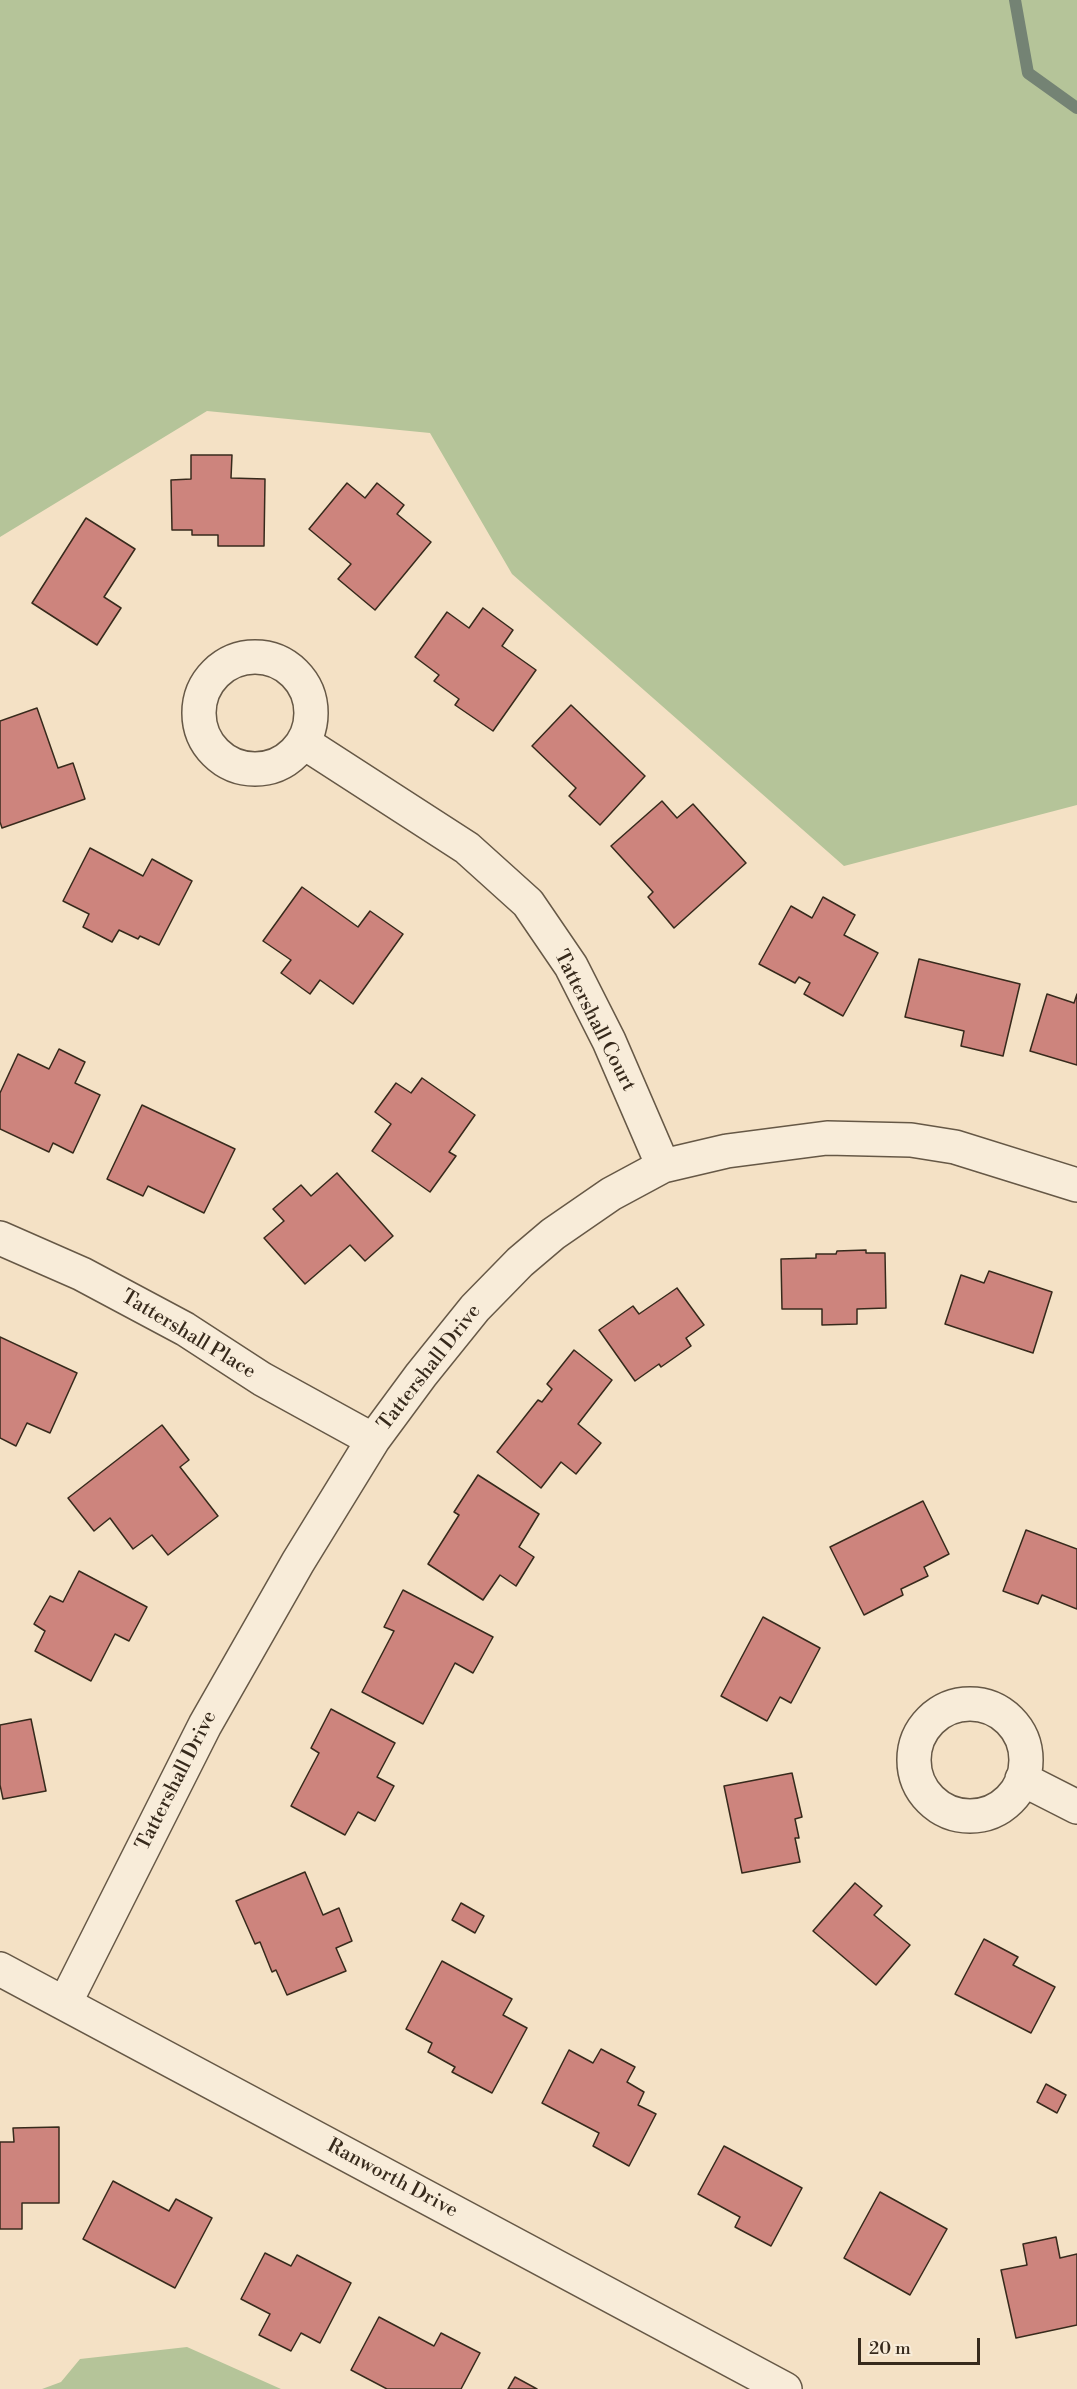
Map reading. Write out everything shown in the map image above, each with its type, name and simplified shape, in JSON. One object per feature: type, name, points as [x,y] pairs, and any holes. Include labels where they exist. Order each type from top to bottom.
[{"type":"street","name":"Tattershall Court","points":[[303,742],[467,848],[528,903],[571,966],[609,1041],[663,1166]]},
{"type":"street","name":"Tattershall Drive","points":[[65,2003],[205,1725],[292,1572],[373,1440],[475,1308],[520,1262],[553,1234],[611,1194],[663,1166],[727,1151],[827,1138],[911,1140],[955,1147],[1077,1185]]},
{"type":"street","name":"Tattershall Place","points":[[0,1239],[82,1274],[174,1324],[262,1379],[373,1440]]},
{"type":"street","points":[[1022,1779],[1077,1807]]},
{"type":"street","name":"Ranworth Drive","points":[[0,1969],[785,2389]]},
{"type":"green space","points":[[0,0],[1077,0],[1077,805],[844,866],[512,574],[430,433],[207,411],[0,537]]},
{"type":"green space","points":[[187,2347],[281,2389],[42,2389],[61,2382],[80,2359]]},
{"type":"building","points":[[191,455],[232,455],[231,478],[265,479],[264,546],[218,546],[218,535],[192,535],[192,530],[172,530],[171,480],[191,479]]},
{"type":"building","points":[[347,483],[365,498],[377,483],[404,505],[397,514],[431,542],[375,610],[338,579],[351,564],[309,529]]},
{"type":"building","points":[[86,518],[135,549],[104,597],[121,608],[97,645],[32,603]]},
{"type":"building","points":[[483,608],[513,630],[502,646],[536,670],[493,731],[455,705],[459,699],[434,681],[439,675],[415,657],[447,612],[469,628]]},
{"type":"building","points":[[571,705],[645,776],[600,825],[569,796],[576,788],[532,746]]},
{"type":"building","points":[[37,708],[58,768],[73,763],[85,799],[2,828],[0,822],[0,721]]},
{"type":"building","points":[[662,801],[677,818],[693,804],[746,863],[674,928],[648,897],[653,892],[611,846]]},
{"type":"building","points":[[90,848],[143,876],[152,859],[192,881],[159,945],[119,930],[112,942],[83,927],[89,914],[63,901]]},
{"type":"building","points":[[302,887],[358,927],[370,911],[403,934],[353,1004],[320,980],[310,994],[281,973],[291,960],[263,941]]},
{"type":"building","points":[[823,897],[855,915],[844,935],[878,953],[843,1016],[804,994],[810,983],[799,977],[795,983],[759,964],[791,906],[812,918]]},
{"type":"building","points":[[919,959],[1020,984],[1003,1056],[961,1046],[964,1031],[905,1017]]},
{"type":"building","points":[[1047,994],[1074,1003],[1077,994],[1077,1065],[1030,1051]]},
{"type":"building","points":[[59,1049],[85,1062],[75,1083],[100,1095],[73,1153],[53,1143],[49,1152],[0,1129],[0,1093],[18,1054],[49,1069]]},
{"type":"building","points":[[422,1078],[475,1115],[449,1152],[456,1156],[430,1192],[372,1151],[391,1124],[375,1112],[396,1083],[411,1093]]},
{"type":"building","points":[[142,1105],[235,1149],[204,1213],[148,1186],[143,1196],[107,1179]]},
{"type":"building","points":[[337,1173],[393,1236],[365,1261],[350,1245],[305,1284],[264,1238],[284,1221],[273,1209],[301,1185],[311,1196]]},
{"type":"building","points":[[866,1250],[866,1253],[885,1253],[886,1308],[857,1309],[857,1324],[822,1325],[822,1309],[782,1309],[781,1259],[816,1258],[816,1254]]},
{"type":"building","points":[[989,1271],[1052,1292],[1033,1353],[945,1324],[961,1275],[984,1283]]},
{"type":"building","points":[[677,1288],[704,1325],[686,1338],[691,1346],[661,1367],[659,1364],[635,1381],[599,1330],[633,1306],[639,1314]]},
{"type":"building","points":[[0,1337],[77,1373],[50,1433],[27,1423],[16,1446],[0,1438]]},
{"type":"building","points":[[574,1350],[612,1380],[578,1424],[601,1443],[576,1474],[561,1462],[541,1488],[497,1452],[538,1400],[542,1402],[552,1389],[547,1384]]},
{"type":"building","points":[[162,1425],[189,1460],[180,1467],[218,1516],[168,1555],[152,1535],[133,1549],[110,1518],[94,1531],[68,1498]]},
{"type":"building","points":[[478,1475],[539,1514],[519,1547],[534,1557],[516,1586],[500,1575],[483,1600],[428,1564],[459,1515],[454,1512]]},
{"type":"building","points":[[923,1501],[949,1554],[924,1567],[928,1576],[901,1589],[903,1595],[864,1615],[830,1547]]},
{"type":"building","points":[[1026,1530],[1077,1549],[1077,1609],[1042,1595],[1038,1604],[1003,1591]]},
{"type":"building","points":[[79,1571],[147,1607],[129,1641],[115,1634],[91,1681],[35,1651],[45,1631],[34,1624],[50,1596],[63,1602]]},
{"type":"building","points":[[403,1590],[493,1637],[473,1673],[455,1663],[423,1724],[362,1692],[394,1631],[384,1627]]},
{"type":"building","points":[[763,1617],[820,1648],[791,1703],[780,1697],[767,1721],[721,1696]]},
{"type":"building","points":[[331,1709],[395,1743],[377,1777],[394,1786],[375,1821],[358,1812],[345,1835],[291,1806],[319,1753],[311,1748]]},
{"type":"building","points":[[31,1719],[46,1791],[3,1799],[0,1785],[0,1725]]},
{"type":"building","points":[[792,1773],[802,1817],[795,1819],[799,1838],[795,1838],[800,1862],[742,1873],[724,1786]]},
{"type":"building","points":[[305,1872],[323,1915],[339,1908],[352,1941],[336,1948],[346,1971],[287,1995],[276,1970],[272,1972],[260,1942],[255,1944],[236,1901]]},
{"type":"building","points":[[855,1883],[882,1906],[874,1915],[910,1945],[876,1985],[813,1931]]},
{"type":"building","points":[[461,1903],[484,1916],[475,1933],[452,1920]]},
{"type":"building","points":[[984,1939],[1018,1957],[1013,1965],[1055,1987],[1031,2033],[955,1994]]},
{"type":"building","points":[[442,1961],[512,1999],[503,2015],[527,2028],[492,2093],[452,2072],[455,2067],[428,2052],[432,2043],[406,2029]]},
{"type":"building","points":[[601,2049],[635,2067],[627,2082],[644,2092],[638,2105],[656,2114],[629,2166],[593,2146],[599,2133],[542,2103],[569,2050],[593,2063]]},
{"type":"building","points":[[1046,2084],[1066,2095],[1057,2113],[1037,2102]]},
{"type":"building","points":[[59,2127],[59,2203],[22,2203],[22,2229],[0,2229],[0,2142],[14,2142],[13,2128]]},
{"type":"building","points":[[724,2146],[802,2188],[771,2246],[735,2227],[740,2217],[698,2194]]},
{"type":"building","points":[[113,2181],[169,2211],[176,2199],[212,2218],[175,2288],[83,2239]]},
{"type":"building","points":[[880,2192],[947,2229],[910,2295],[844,2258]]},
{"type":"building","points":[[1056,2237],[1060,2258],[1077,2254],[1077,2325],[1016,2338],[1001,2270],[1027,2265],[1023,2244]]},
{"type":"building","points":[[265,2253],[291,2266],[297,2255],[351,2283],[320,2343],[301,2333],[291,2351],[259,2335],[270,2314],[241,2299]]},
{"type":"building","points":[[379,2317],[434,2346],[441,2333],[480,2353],[461,2389],[387,2389],[351,2370]]},
{"type":"building","points":[[515,2377],[537,2389],[508,2389]]},
{"type":"waterway","points":[[1015,0],[1028,73],[1077,108]]}]
